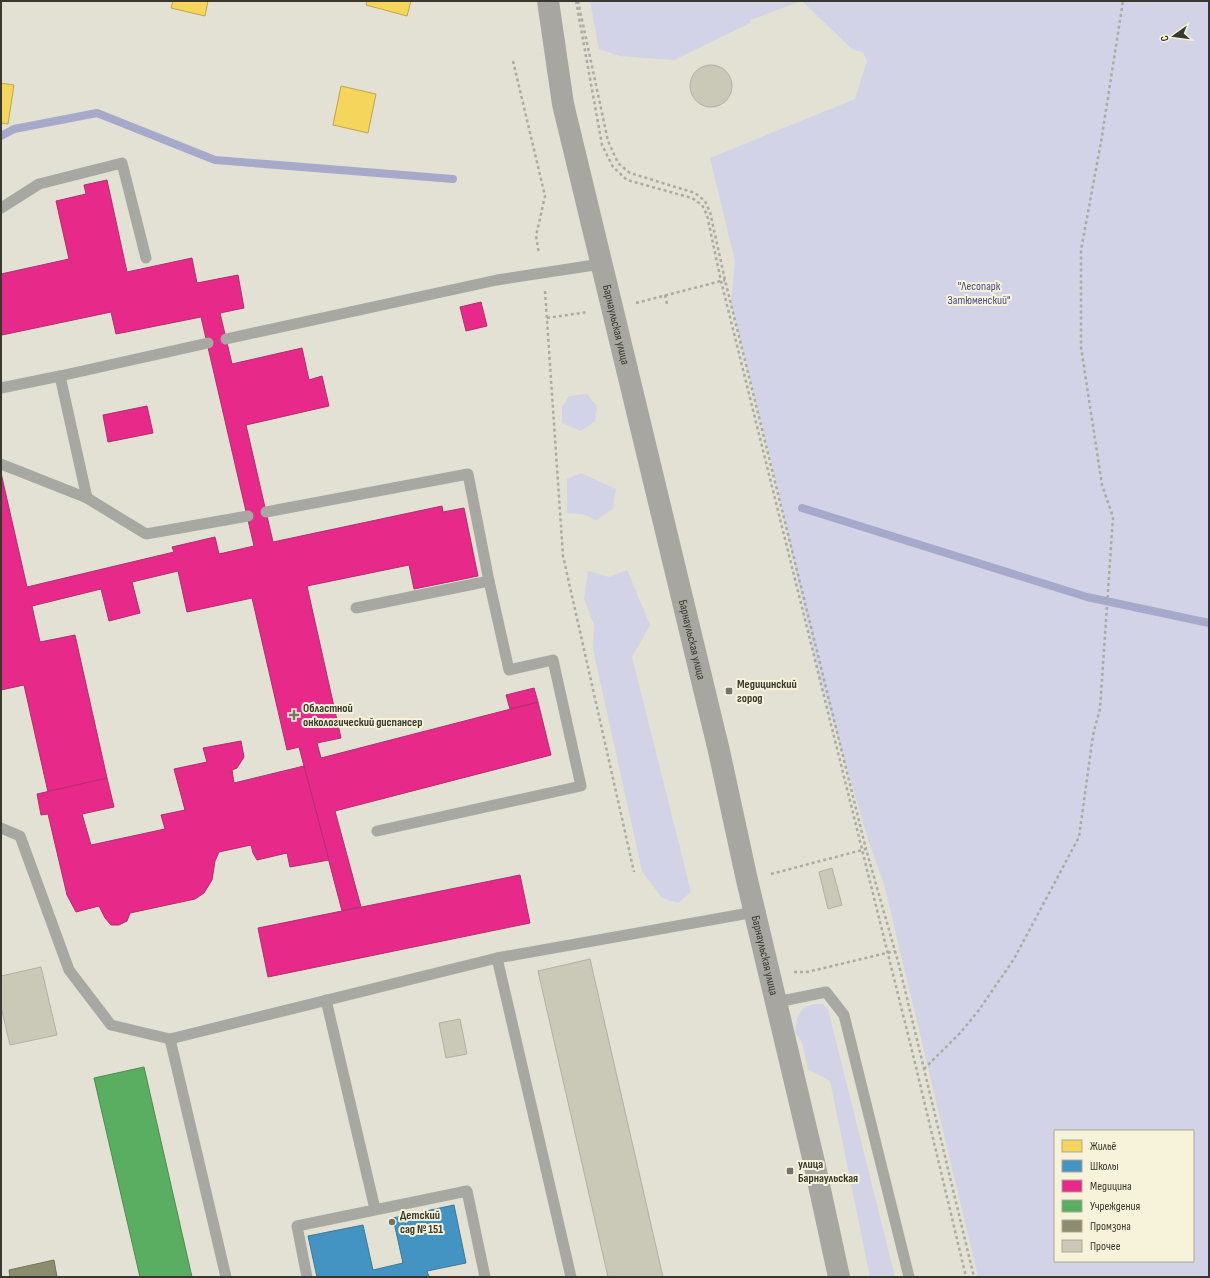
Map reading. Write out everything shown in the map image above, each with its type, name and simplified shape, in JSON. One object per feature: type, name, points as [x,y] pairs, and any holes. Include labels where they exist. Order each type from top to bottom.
[{"type":"street","name":"Барнаульская улица","points":[[548,1],[563,104],[708,706],[747,880],[814,1162],[839,1277]]},
{"type":"lane","points":[[1,208],[39,184],[122,163],[146,258]]},
{"type":"lane","points":[[226,339],[498,280],[601,264]]},
{"type":"lane","points":[[1,388],[208,343]]},
{"type":"lane","points":[[60,376],[87,498]]},
{"type":"lane","points":[[1,464],[87,498],[146,534],[248,516]]},
{"type":"lane","points":[[266,512],[468,474],[509,670],[553,660],[581,786],[377,831]]},
{"type":"lane","points":[[356,608],[489,580]]},
{"type":"lane","points":[[1,828],[20,836],[69,970],[112,1025],[170,1039],[497,958],[755,912]]},
{"type":"lane","points":[[497,958],[571,1277]]},
{"type":"lane","points":[[777,1002],[826,992],[844,1015],[909,1277]]},
{"type":"lane","points":[[326,1000],[376,1209]]},
{"type":"lane","points":[[170,1039],[226,1277]]},
{"type":"lane","points":[[307,1277],[297,1226],[467,1191],[484,1277]]},
{"type":"path","points":[[577,1],[608,141],[618,163],[630,173],[695,193],[705,201],[710,212],[725,280],[866,849],[899,964],[974,1277]]},
{"type":"path","points":[[577,1],[602,145],[613,167],[627,180],[692,198],[702,205],[707,215],[721,281],[966,1277]]},
{"type":"path","points":[[924,1069],[961,1032],[979,1010],[1014,959],[1078,837],[1093,735],[1100,709],[1113,517],[1102,485],[1081,347],[1081,250],[1101,142],[1123,1]]},
{"type":"path","points":[[513,61],[545,196],[536,236],[540,256]]},
{"type":"path","points":[[635,303],[725,280]]},
{"type":"path","points":[[545,291],[563,556],[634,872]]},
{"type":"path","points":[[665,295],[667,304]]},
{"type":"path","points":[[547,318],[592,312]]},
{"type":"path","points":[[747,880],[866,849]]},
{"type":"green space","points":[[590,1],[802,1],[750,20],[750,23],[674,60],[620,56],[599,49]]},
{"type":"green space","name":"\"Лесопарк Затюменский\"","points":[[802,1],[1209,1],[1209,1277],[978,1277],[884,884],[871,849],[818,671],[776,481],[731,303],[735,261],[710,158],[855,99],[867,61],[863,52],[853,50]]},
{"type":"green space","points":[[587,394],[597,406],[595,421],[581,431],[562,423],[562,407],[569,396]]},
{"type":"green space","points":[[581,473],[616,489],[613,509],[596,520],[583,514],[567,513],[567,479]]},
{"type":"green space","points":[[627,570],[650,625],[632,657],[691,892],[678,903],[662,898],[642,871],[593,649],[594,625],[584,599],[588,571],[609,577]]},
{"type":"green space","points":[[814,1004],[823,1004],[828,1010],[895,1277],[870,1277],[830,1081],[808,1069],[802,1042],[795,1032],[797,1019],[803,1008]]},
{"type":"building: Жильё","points":[[173,1],[208,1],[205,16],[171,8]]},
{"type":"building: Жильё","points":[[367,1],[411,1],[407,16],[366,5]]},
{"type":"building: Жильё","points":[[1,83],[14,85],[8,124],[1,123]]},
{"type":"building: Жильё","points":[[341,86],[376,94],[368,133],[333,125]]},
{"type":"building: Школы","points":[[454,1205],[466,1263],[427,1271],[429,1277],[317,1277],[308,1236],[363,1225],[373,1270],[403,1263],[393,1218]]},
{"type":"building: Медицина","points":[[107,180],[127,272],[192,258],[197,283],[238,275],[244,308],[220,313],[232,364],[302,348],[309,380],[322,376],[329,406],[246,425],[273,542],[442,506],[443,512],[464,508],[478,576],[414,589],[409,565],[307,586],[341,738],[317,743],[321,758],[538,702],[551,755],[335,811],[361,907],[342,911],[299,747],[287,750],[252,598],[187,612],[178,571],[132,582],[140,613],[109,621],[101,589],[32,606],[40,642],[75,635],[107,778],[48,792],[24,685],[1,690],[1,473],[27,587],[174,552],[172,547],[215,537],[219,554],[254,546],[201,317],[116,334],[111,312],[2,335],[1,274],[69,259],[56,201],[86,194],[84,185]]},
{"type":"building: Медицина","points":[[481,302],[487,326],[466,331],[460,307]]},
{"type":"building: Медицина","points":[[147,406],[153,433],[108,442],[103,415]]},
{"type":"building: Медицина","points":[[534,688],[538,702],[510,709],[506,695]]},
{"type":"building: Медицина","points":[[241,741],[244,757],[237,768],[232,770],[234,783],[304,766],[329,860],[290,867],[287,853],[257,860],[251,845],[219,852],[215,861],[212,880],[204,893],[195,899],[130,913],[127,921],[119,925],[111,925],[105,918],[99,906],[76,912],[67,895],[48,814],[41,815],[37,794],[107,778],[114,807],[82,814],[91,845],[165,829],[161,815],[185,810],[174,769],[207,762],[203,748]]},
{"type":"building: Медицина","points":[[520,875],[530,923],[268,977],[258,928]]},
{"type":"building: Учреждения","points":[[144,1067],[192,1277],[140,1277],[94,1078]]},
{"type":"building: Промзона","points":[[54,1260],[57,1277],[10,1277],[9,1270]]},
{"type":"building: Прочее","points":[[707,65],[715,65],[723,68],[729,74],[732,86],[729,98],[723,104],[715,107],[707,107],[699,104],[693,98],[690,90],[690,82],[693,74],[699,68]]},
{"type":"building: Прочее","points":[[832,868],[842,905],[828,909],[819,872]]},
{"type":"building: Прочее","points":[[590,959],[663,1277],[608,1277],[538,971]]},
{"type":"building: Прочее","points":[[41,967],[57,1035],[10,1045],[1,1007],[1,976]]},
{"type":"building: Прочее","points":[[460,1019],[467,1054],[446,1058],[439,1023]]},
{"type":"waterway","points":[[1,136],[14,129],[97,113],[215,160],[453,179]]},
{"type":"waterway","points":[[802,508],[1087,597],[1209,623]]},
{"type":"place","name":"Медицинский город","points":[[729,691]]},
{"type":"place","name":"Областной онкологический диспансер","points":[[294,715]]},
{"type":"place","name":"улица Барнаульская","points":[[790,1171]]},
{"type":"place","name":"Детский сад № 151","points":[[392,1222]]}]
